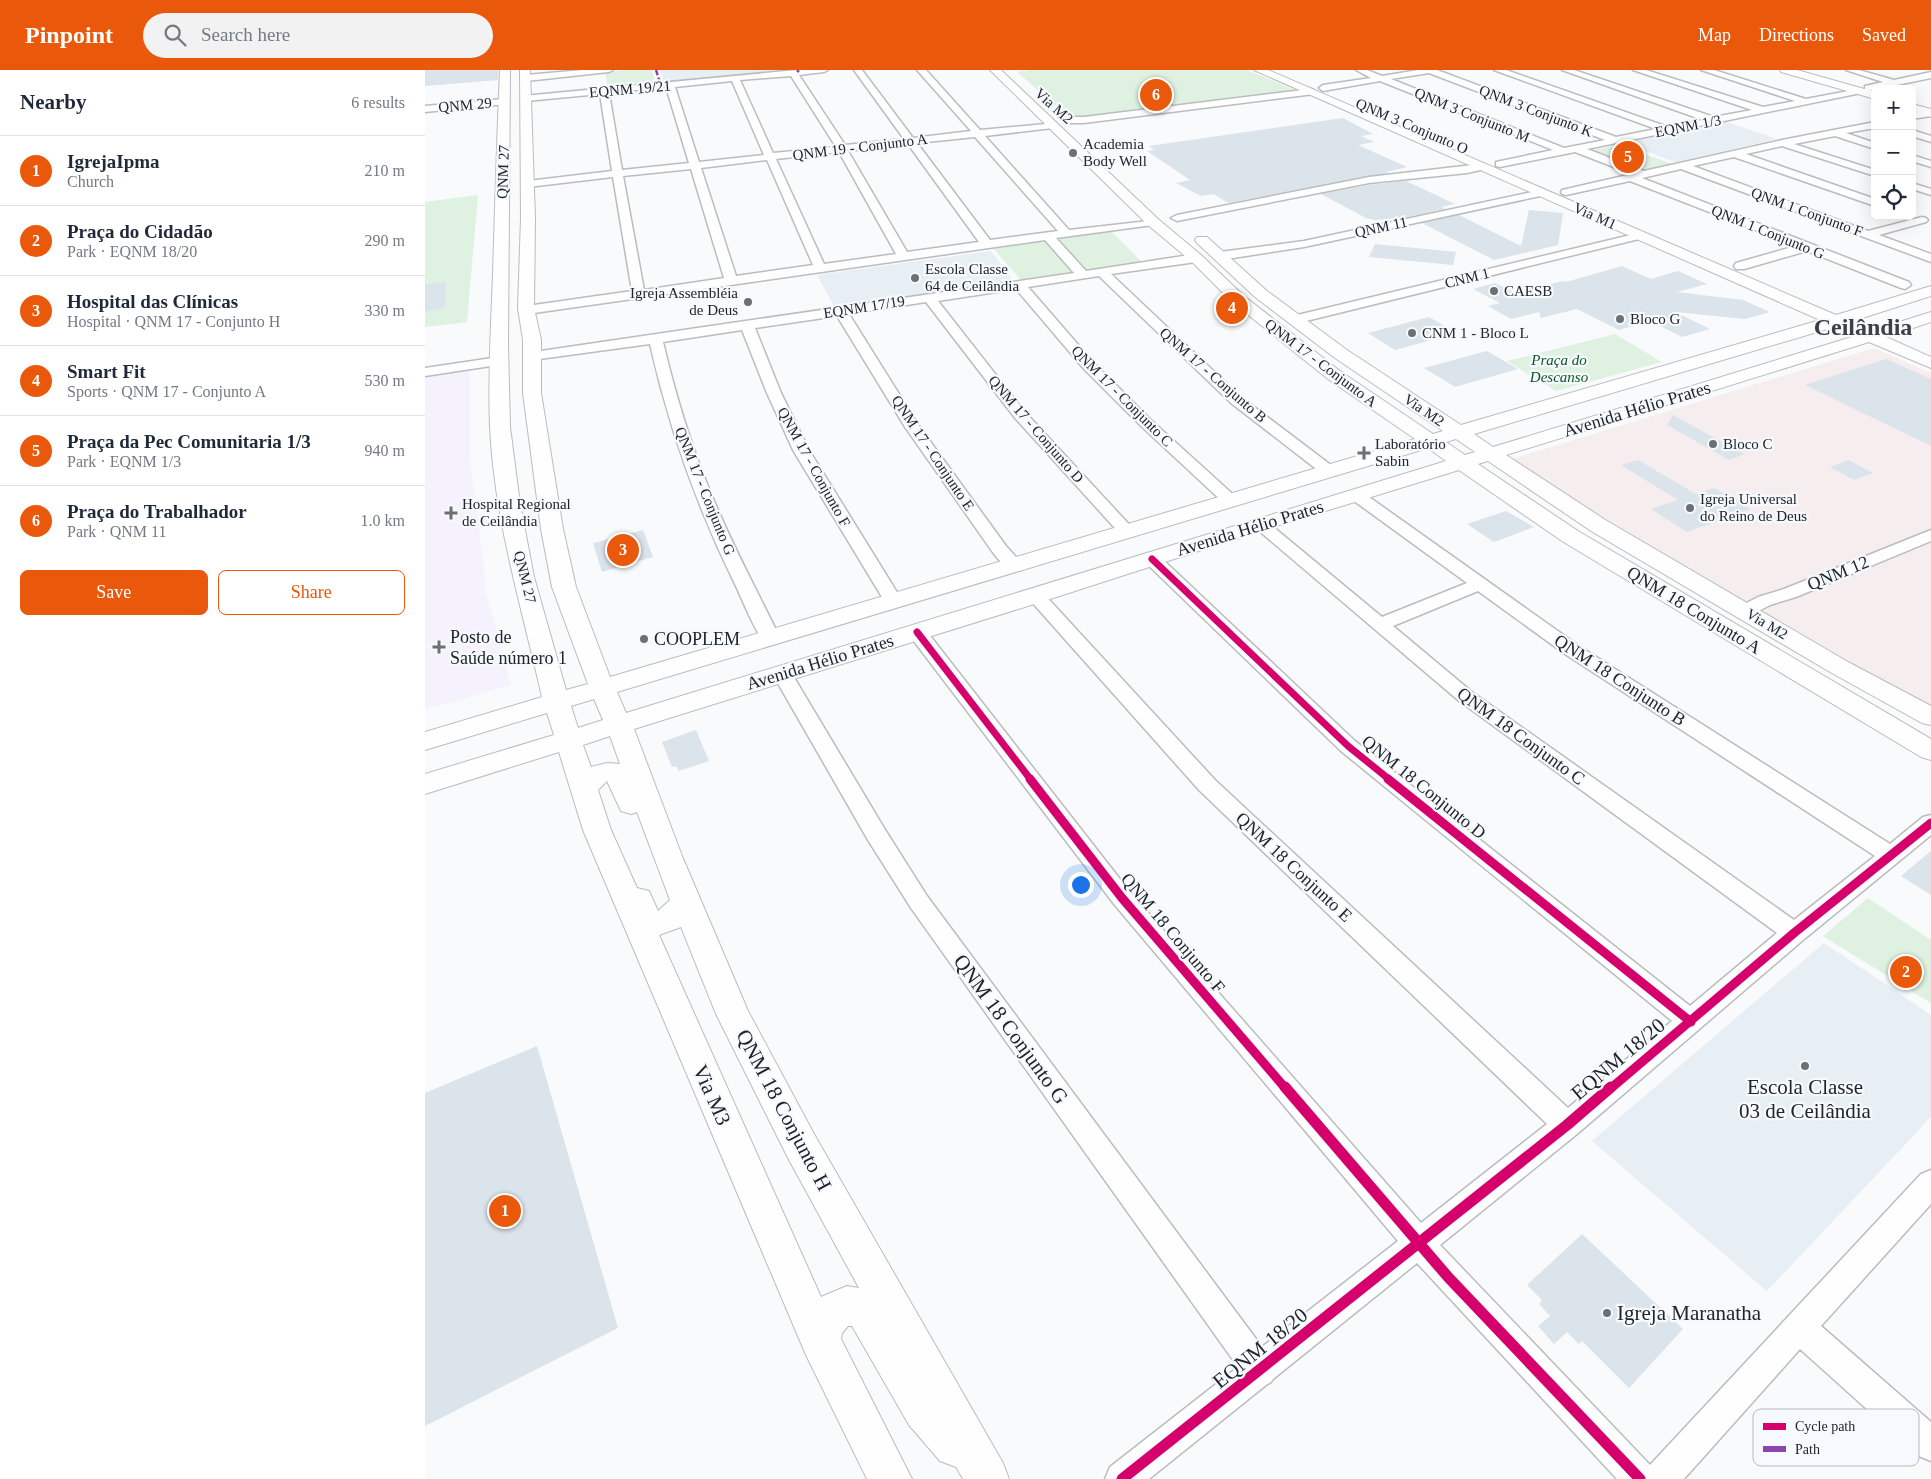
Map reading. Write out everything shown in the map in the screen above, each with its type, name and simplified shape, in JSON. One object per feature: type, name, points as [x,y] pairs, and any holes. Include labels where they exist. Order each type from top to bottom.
[{"type":"main road","name":"QNM 29","points":[[504,104],[505,70]]},
{"type":"main road","points":[[999,70],[1053,125],[1135,195],[1153,222],[1196,258]]},
{"type":"main road","name":"Via M2","points":[[1015,70],[1035,89]]},
{"type":"main road","name":"Via M1","points":[[1259,70],[1312,89],[1423,141],[1444,143],[1481,167],[1580,210],[1581,207],[1592,206],[1639,230],[1737,265],[1931,348]]},
{"type":"main road","points":[[1281,70],[1312,89]]},
{"type":"main road","points":[[1785,70],[1803,72],[1803,74],[1809,73],[1869,91]]},
{"type":"main road","points":[[1789,70],[1803,72],[1869,91]]},
{"type":"main road","points":[[525,73],[528,203],[526,309]]},
{"type":"main road","name":"QNM 3 Conjunto O","points":[[1312,89],[1444,143],[1501,164]]},
{"type":"main road","points":[[1916,102],[1931,106]]},
{"type":"main road","points":[[504,104],[509,112],[509,121],[517,122],[526,119]]},
{"type":"main road","name":"QNM 27","points":[[504,104],[500,280],[500,427],[507,484],[525,585],[539,631],[556,701]]},
{"type":"main road","name":"Via M2","points":[[1056,108],[1076,122],[1087,135]]},
{"type":"main road","points":[[1916,108],[1931,113]]},
{"type":"main road","points":[[527,184],[521,175],[520,162],[502,174],[509,190],[508,205],[515,206],[528,203]]},
{"type":"main road","name":"Via M1","points":[[1501,164],[1566,192],[1639,230],[1667,248],[1931,363]]},
{"type":"main road","name":"Via M2","points":[[1163,206],[1295,320],[1456,433],[1599,526],[1839,667],[1931,717]]},
{"type":"main road","points":[[1667,248],[1692,255],[1724,268],[1734,268],[1737,265]]},
{"type":"main road","name":"QNM 17 - Conjunto A","points":[[1196,258],[1238,299],[1315,361],[1429,441]]},
{"type":"main road","points":[[500,280],[509,275],[522,276],[522,293],[532,356],[532,392],[535,425],[564,587],[581,636],[618,724]]},
{"type":"main road","points":[[1225,287],[1256,288]]},
{"type":"main road","points":[[1238,299],[1241,294],[1256,288]]},
{"type":"main road","name":"Avenida Hélio Prates","points":[[425,741],[1429,441],[1765,343],[1832,320],[1931,291]]},
{"type":"main road","name":"Avenida Hélio Prates","points":[[425,784],[576,763],[618,724],[1036,596],[1460,462],[1760,372],[1931,317]]},
{"type":"main road","points":[[1315,361],[1335,360],[1341,354]]},
{"type":"main road","name":"Via M2","points":[[1429,441],[1460,462]]},
{"type":"main road","name":"QNM 18 Conjunto A","points":[[1460,462],[1570,536],[1931,751]]},
{"type":"main road","points":[[1296,482],[1297,489],[1301,495],[1330,503]]},
{"type":"main road","points":[[1256,494],[1267,493],[1285,498],[1290,504],[1291,510],[1283,517]]},
{"type":"main road","points":[[1570,536],[1571,529],[1575,526],[1599,526]]},
{"type":"main road","points":[[525,585],[544,608],[554,644],[568,644],[581,636]]},
{"type":"main road","points":[[861,612],[850,633],[859,642],[873,645]]},
{"type":"main road","points":[[780,635],[808,630],[818,634],[824,639],[827,647],[821,661]]},
{"type":"main road","points":[[1811,680],[1833,681],[1841,673],[1839,667]]},
{"type":"main road","points":[[1856,708],[1855,696],[1872,691],[1883,692]]},
{"type":"main road","name":"Via M3","points":[[556,701],[597,830],[820,1341],[890,1479]]},
{"type":"main road","name":"QNM 18 Conjunto H","points":[[618,724],[667,856],[733,1014],[801,1146],[985,1479]]},
{"type":"main road","points":[[425,788],[486,776],[554,754],[567,755],[590,779],[607,771],[617,772],[641,826],[667,856]]},
{"type":"main road","points":[[597,830],[625,864],[648,922],[662,923],[669,920],[680,910],[686,901]]},
{"type":"main road","points":[[820,1341],[823,1324],[836,1310],[855,1305],[864,1309],[924,1410],[985,1479]]},
{"type":"street","name":"EQNM 19/21","points":[[525,73],[603,70]]},
{"type":"street","points":[[656,70],[665,86],[695,166],[731,280]]},
{"type":"street","name":"EQNM 19/21","points":[[526,98],[824,70]]},
{"type":"street","points":[[857,70],[987,244]]},
{"type":"street","points":[[921,70],[1067,234]]},
{"type":"street","name":"QNM 3 Conjunto M","points":[[1360,70],[1563,151]]},
{"type":"street","points":[[1076,122],[1283,94],[1430,70]]},
{"type":"street","name":"QNM 3 Conjunto K","points":[[1430,70],[1615,140]]},
{"type":"street","points":[[1498,70],[1666,130]]},
{"type":"street","points":[[1566,70],[1714,120]]},
{"type":"street","points":[[1637,70],[1764,111]]},
{"type":"street","points":[[1705,70],[1809,102]]},
{"type":"street","points":[[1850,70],[1895,82]]},
{"type":"street","points":[[1908,70],[1930,76]]},
{"type":"street","points":[[797,72],[904,257]]},
{"type":"street","name":"EQNM 1/3","points":[[1501,164],[1714,120],[1869,91],[1895,82],[1930,76]]},
{"type":"street","points":[[735,79],[820,268]]},
{"type":"street","points":[[604,91],[638,293]]},
{"type":"street","name":"QNM 29","points":[[425,109],[504,104]]},
{"type":"street","points":[[1916,115],[1931,113]]},
{"type":"street","name":"QNM 19 - Conjunto A","points":[[527,184],[1053,125]]},
{"type":"street","points":[[1566,192],[1782,143],[1871,126]]},
{"type":"street","points":[[1835,133],[1871,145]]},
{"type":"street","points":[[1916,135],[1931,139]]},
{"type":"street","points":[[1782,143],[1871,172]]},
{"type":"street","points":[[1575,148],[1645,175]]},
{"type":"street","points":[[1736,154],[1871,202]]},
{"type":"street","points":[[1916,159],[1931,164]]},
{"type":"street","name":"QNM 1 Conjunto F","points":[[1683,166],[1931,258]]},
{"type":"street","points":[[1177,218],[1369,180],[1481,167]]},
{"type":"street","name":"QNM 1 Conjunto G","points":[[1633,178],[1905,285]]},
{"type":"street","points":[[1916,187],[1931,192]]},
{"type":"street","name":"QNM 11","points":[[1220,256],[1304,244],[1541,193]]},
{"type":"street","points":[[1868,234],[1922,220]]},
{"type":"street","points":[[526,309],[1153,222]]},
{"type":"street","name":"CNM 1","points":[[1295,320],[1639,230]]},
{"type":"street","points":[[1049,237],[1083,275]]},
{"type":"street","points":[[1737,265],[1807,247]]},
{"type":"street","name":"EQNM 17/19","points":[[532,356],[1196,258]]},
{"type":"street","name":"QNM 17 - Conjunto B","points":[[1101,272],[1236,400],[1330,472]]},
{"type":"street","name":"QNM 17 - Conjunto C","points":[[1019,284],[1089,366],[1146,423],[1231,501]]},
{"type":"street","name":"QNM 17 - Conjunto D","points":[[929,298],[1019,415],[1128,532]]},
{"type":"street","name":"QNM 17 - Conjunto E","points":[[841,311],[912,427],[1001,550],[1015,566]]},
{"type":"street","name":"QNM 17 - Conjunto F","points":[[747,325],[774,394],[801,450],[894,602]]},
{"type":"street","name":"QNM 17 - Conjunto G","points":[[656,339],[669,399],[692,466],[722,538],[780,635]]},
{"type":"street","points":[[425,372],[499,362]]},
{"type":"street","name":"QNM 18 Conjunto B","points":[[1356,495],[1572,650],[1892,856]]},
{"type":"street","name":"QNM 18 Conjunto C","points":[[1259,524],[1465,696],[1794,933]]},
{"type":"street","name":"QNM 12","points":[[1745,611],[1931,535]]},
{"type":"street","name":"QNM 18 Conjunto D","points":[[1152,559],[1348,746],[1691,1022]]},
{"type":"street","points":[[1379,624],[1480,584]]},
{"type":"street","name":"QNM 18 Conjunto E","points":[[1036,596],[1207,785],[1567,1125]]},
{"type":"street","name":"QNM 18 Conjunto F","points":[[917,632],[1123,898],[1418,1242]]},
{"type":"street","name":"QNM 18 Conjunto G","points":[[782,673],[876,834],[919,902],[1260,1371]]},
{"type":"street","name":"EQNM 18/20","points":[[1122,1479],[1567,1125],[1794,933],[1931,823]]},
{"type":"street","points":[[1418,1242],[1454,1284],[1658,1478],[1926,1198]]},
{"type":"street","points":[[1800,1328],[1891,1409]]},
{"type":"street","points":[[1919,1433],[1931,1444]]},
{"type":"shaded area","points":[[660,70],[791,70],[792,71],[664,83]]},
{"type":"shaded area","points":[[1727,122],[1777,139],[1675,162],[1624,143]]},
{"type":"shaded area","name":"Escola Classe 64 de Ceilândia","points":[[991,251],[1013,281],[835,308],[817,275]]},
{"type":"shaded area","points":[[1874,348],[1931,373],[1931,709],[1790,632],[1607,524],[1512,459]]},
{"type":"shaded area","name":"Hospital Regional de Ceilândia","points":[[470,370],[470,459],[486,583],[484,584],[511,685],[425,710],[425,377]]},
{"type":"shaded area","name":"Escola Classe 03 de Ceilândia","points":[[1824,943],[1931,1015],[1931,1117],[1767,1291],[1592,1141]]},
{"type":"green space","points":[[652,70],[656,85],[608,90],[605,72]]},
{"type":"green space","points":[[1030,70],[1247,70],[1293,89],[1291,91],[1071,119],[1017,72]]},
{"type":"green space","points":[[1620,145],[1675,165],[1645,172],[1588,151]]},
{"type":"green space","points":[[478,195],[467,322],[425,327],[425,202]]},
{"type":"green space","points":[[1111,231],[1143,263],[1021,280],[992,247]]},
{"type":"green space","name":"Praça do Descanso","points":[[1615,334],[1662,362],[1556,391],[1507,361]]},
{"type":"green space","points":[[1868,898],[1931,940],[1931,1003],[1823,936]]},
{"type":"building","points":[[425,70],[498,70],[498,80],[425,86]]},
{"type":"building","points":[[1343,118],[1373,134],[1361,136],[1374,142],[1358,145],[1407,167],[1386,172],[1389,173],[1229,203],[1213,194],[1201,196],[1176,183],[1190,180],[1147,151],[1154,150],[1149,146]]},
{"type":"building","points":[[1406,181],[1455,204],[1441,207],[1445,209],[1408,217],[1375,220],[1366,218],[1321,194],[1369,185]]},
{"type":"building","points":[[1529,210],[1563,213],[1558,245],[1494,260],[1422,223],[1459,215],[1521,246]]},
{"type":"building","points":[[1375,244],[1456,252],[1453,265],[1369,257]]},
{"type":"building","points":[[1622,266],[1651,279],[1678,271],[1707,284],[1677,292],[1743,300],[1770,312],[1745,319],[1675,312],[1710,329],[1682,337],[1651,321],[1619,330],[1577,309],[1541,318],[1539,312],[1511,319],[1488,306],[1500,303],[1473,289],[1495,283],[1515,293],[1563,281],[1566,282]]},
{"type":"building","points":[[446,282],[445,308],[425,312],[425,284]]},
{"type":"building","name":"CNM 1 - Bloco L","points":[[1429,317],[1457,333],[1395,350],[1368,333]]},
{"type":"building","points":[[1487,351],[1518,369],[1455,387],[1424,368]]},
{"type":"building","points":[[1886,359],[1931,379],[1931,446],[1805,385]]},
{"type":"building","name":"Bloco C","points":[[1673,415],[1745,454],[1729,460],[1667,425]]},
{"type":"building","points":[[1638,460],[1696,494],[1714,488],[1751,509],[1687,532],[1651,509],[1678,500],[1621,465]]},
{"type":"building","points":[[1848,460],[1873,473],[1854,480],[1830,467]]},
{"type":"building","points":[[1506,511],[1534,527],[1494,542],[1467,524]]},
{"type":"building","points":[[643,530],[653,557],[602,572],[593,543]]},
{"type":"building","points":[[696,730],[709,761],[679,771],[676,766],[672,767],[662,742]]},
{"type":"building","points":[[1931,851],[1931,895],[1901,876]]},
{"type":"building","points":[[537,1046],[618,1328],[425,1426],[425,1093]]},
{"type":"building","name":"Igreja Maranatha","points":[[1582,1234],[1683,1329],[1629,1388],[1582,1341],[1579,1344],[1567,1332],[1554,1344],[1538,1326],[1550,1316],[1539,1304],[1542,1300],[1527,1285]]},
{"type":"marked path","points":[[656,70],[661,86]]},
{"type":"cycle path","points":[[1152,559],[1348,746],[1691,1022]]},
{"type":"cycle path","points":[[917,632],[1122,898],[1448,1277],[1640,1479]]},
{"type":"cycle path","points":[[1122,1479],[1567,1125],[1794,933],[1931,823]]},
{"type":"place","name":"Praça do Trabalhador","points":[[1156,95]]},
{"type":"place","name":"Academia Body Well","points":[[1073,153]]},
{"type":"place","name":"Praça da Pec Comunitaria 1/3","points":[[1628,157]]},
{"type":"place","name":"Escola Classe 64 de Ceilândia","points":[[915,278]]},
{"type":"place","name":"CAESB","points":[[1494,291]]},
{"type":"place","name":"Igreja Assembléia de Deus","points":[[748,302]]},
{"type":"place","name":"Smart Fit","points":[[1232,308]]},
{"type":"place","name":"Bloco G","points":[[1620,319]]},
{"type":"place","name":"CNM 1 - Bloco L","points":[[1412,333]]},
{"type":"place","name":"Bloco C","points":[[1713,444]]},
{"type":"place","name":"Laboratório Sabin","points":[[1364,453]]},
{"type":"place","name":"Igreja Universal do Reino de Deus","points":[[1690,508]]},
{"type":"place","name":"Hospital Regional de Ceilândia","points":[[451,513]]},
{"type":"place","name":"Hospital das Clínicas","points":[[623,550]]},
{"type":"place","name":"COOPLEM","points":[[644,639]]},
{"type":"place","name":"Posto de Saúde número 1","points":[[439,647]]},
{"type":"place","name":"Praça do Cidadão","points":[[1906,972]]},
{"type":"place","name":"Escola Classe 03 de Ceilândia","points":[[1805,1066]]},
{"type":"place","name":"IgrejaIpma","points":[[505,1211]]},
{"type":"place","name":"Igreja Maranatha","points":[[1607,1313]]},
{"type":"district","name":"Ceilândia","points":[[1863,327]]}]
